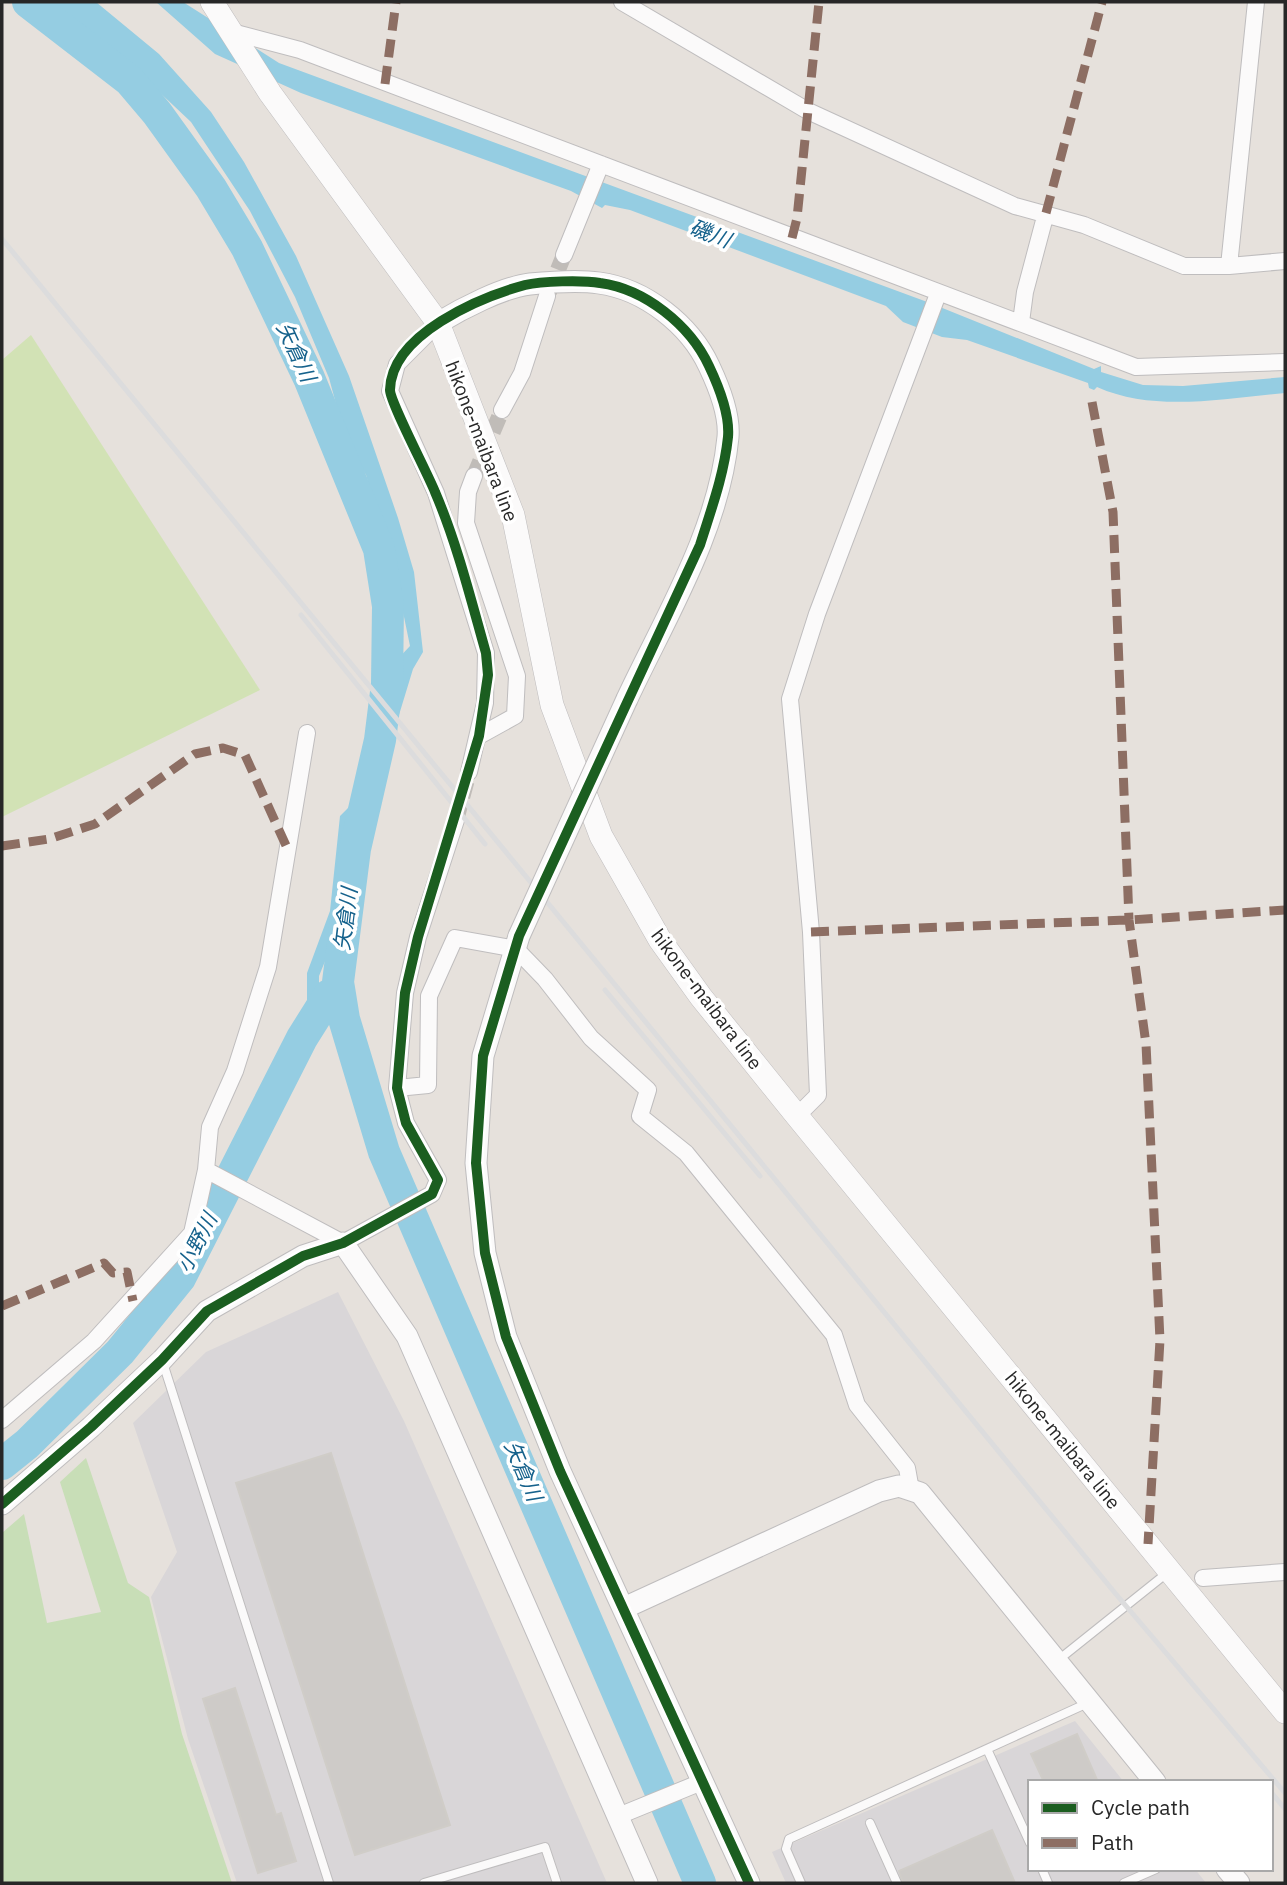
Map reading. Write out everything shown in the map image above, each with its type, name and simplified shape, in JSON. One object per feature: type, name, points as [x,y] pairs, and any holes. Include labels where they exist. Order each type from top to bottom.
[{"type":"main road","name":"hikone-maibara line","points":[[212,2],[270,93],[438,323],[513,515],[552,705],[601,836],[660,940],[701,997],[797,1116],[1285,1712]]},
{"type":"street","points":[[622,2],[808,111],[1015,206],[1084,225],[1184,266],[1229,266],[1285,261]]},
{"type":"street","points":[[1229,266],[1256,2]]},
{"type":"street","points":[[228,31],[300,50],[599,170],[937,298],[1021,322],[1136,367],[1285,362]]},
{"type":"street","points":[[564,255],[599,170]]},
{"type":"street","points":[[1021,322],[1025,292],[1046,214]]},
{"type":"street","points":[[469,772],[479,736],[488,675],[485,653],[444,517],[390,391],[397,364],[438,323],[456,312],[528,284],[600,283],[639,296],[673,317],[702,349],[720,389],[728,435],[720,483],[700,545],[517,943],[483,1056],[476,1163],[485,1253],[506,1337],[560,1471],[624,1608],[695,1785],[748,1883]]},
{"type":"street","points":[[502,410],[522,373],[547,296]]},
{"type":"street","points":[[797,1116],[818,1095],[811,932],[790,699],[817,614],[937,298]]},
{"type":"street","points":[[474,477],[468,492],[466,523],[517,676],[514,716],[479,736]]},
{"type":"street","points":[[2,1420],[93,1341],[141,1293],[192,1233],[206,1170],[210,1127],[235,1071],[268,967],[307,733]]},
{"type":"street","points":[[2,1504],[91,1427],[162,1360],[207,1311],[303,1256],[343,1243],[432,1194],[438,1180],[406,1123],[397,1088],[405,993],[418,937],[456,820]]},
{"type":"street","points":[[397,1088],[428,1085],[429,996],[455,938],[517,943],[592,1038],[648,1090],[640,1116],[686,1153],[834,1335],[857,1405],[907,1468],[911,1490]]},
{"type":"street","points":[[206,1170],[343,1243],[407,1336],[625,1814],[647,1883]]},
{"type":"street","points":[[624,1608],[879,1491],[899,1486],[920,1493],[956,1534],[1154,1780]]},
{"type":"street","points":[[1203,1578],[1285,1572]]},
{"type":"street","points":[[625,1814],[695,1785]]},
{"type":"lane","points":[[162,1360],[329,1883]]},
{"type":"lane","points":[[1057,1661],[1170,1571]]},
{"type":"lane","points":[[801,1883],[786,1849],[789,1839],[1090,1702]]},
{"type":"lane","points":[[987,1749],[1028,1839]]},
{"type":"lane","points":[[870,1823],[897,1883]]},
{"type":"lane","points":[[424,1883],[545,1847],[557,1883]]},
{"type":"lane","points":[[1124,1883],[1151,1871]]},
{"type":"shaded area","points":[[338,1292],[404,1421],[607,1883],[237,1883],[188,1739],[151,1597],[177,1552],[133,1423],[206,1352]]},
{"type":"shaded area","points":[[1075,1721],[1122,1780],[1028,1780],[1028,1871],[1197,1871],[1206,1883],[786,1883],[772,1852]]},
{"type":"green space","points":[[31,335],[260,690],[2,817],[2,360]]},
{"type":"green space","points":[[86,1458],[128,1583],[149,1597],[182,1734],[232,1883],[2,1883],[2,1533],[24,1514],[47,1623],[101,1612],[60,1482]]},
{"type":"water","points":[[43,2],[96,2],[159,54],[211,112],[244,162],[296,256],[349,376],[414,572],[423,652],[413,669],[370,810],[355,832],[344,915],[319,976],[319,1030],[307,1038],[307,973],[330,911],[340,816],[354,802],[359,775],[372,757],[393,664],[410,646],[396,578],[366,475],[346,441],[329,378],[295,297],[250,211],[191,122],[122,57]]},
{"type":"water","name":"磯川","points":[[156,2],[183,2],[279,63],[930,303],[1094,369],[1101,366],[1101,372],[1143,385],[1183,386],[1285,377],[1285,393],[1166,402],[1119,395],[1097,387],[1094,390],[1089,388],[1088,383],[967,340],[942,337],[903,322],[886,306],[630,210],[605,205],[602,208],[571,191],[301,93],[215,54]]},
{"type":"building","points":[[331,1453],[450,1825],[355,1855],[236,1483]]},
{"type":"building","points":[[235,1688],[276,1815],[281,1813],[296,1861],[258,1873],[203,1699]]},
{"type":"building","points":[[1077,1734],[1097,1780],[1043,1780],[1031,1754]]},
{"type":"building","points":[[992,1830],[1015,1883],[903,1883],[899,1871]]},
{"type":"waterway","name":"矢倉川","points":[[28,2],[129,80],[157,113],[211,188],[247,248],[309,378],[379,549],[388,606],[387,684],[380,740],[355,849],[338,982],[344,1019],[384,1152],[700,1883]]},
{"type":"waterway","name":"小野川","points":[[2,1464],[27,1444],[120,1352],[180,1278],[302,1038],[329,995]]},
{"type":"tunnel","points":[[549,292],[564,255]]},
{"type":"tunnel","points":[[474,476],[502,410]]},
{"type":"tunnel","points":[[456,820],[469,772]]},
{"type":"railway","points":[[2,239],[1115,1593],[1285,1793]]},
{"type":"railway","points":[[301,615],[485,844]]},
{"type":"railway","points":[[605,990],[760,1176]]},
{"type":"railway","points":[[1273,1794],[1285,1809]]},
{"type":"marked path","points":[[385,84],[396,2]]},
{"type":"marked path","points":[[792,238],[797,218],[819,2]]},
{"type":"marked path","points":[[1046,213],[1102,2]]},
{"type":"marked path","points":[[1092,402],[1113,512],[1129,920],[1146,1044],[1160,1340],[1148,1544]]},
{"type":"marked path","points":[[2,846],[49,839],[95,824],[195,754],[223,748],[245,755],[288,850]]},
{"type":"marked path","points":[[811,932],[1129,920],[1285,910]]},
{"type":"marked path","points":[[2,1306],[104,1263],[113,1273],[127,1272],[133,1301]]},
{"type":"cycle path","points":[[2,1504],[91,1427],[162,1360],[207,1311],[303,1256],[343,1243],[432,1194],[438,1180],[406,1123],[397,1088],[405,993],[418,937],[479,736],[488,675],[486,653],[450,531],[392,397],[390,390],[394,370],[405,352],[441,321],[485,299],[525,285],[573,281],[600,283],[617,287],[649,301],[678,323],[701,351],[709,366],[726,410],[726,451],[717,492],[700,545],[519,936],[483,1056],[476,1163],[485,1253],[506,1337],[560,1471],[749,1883]]}]
